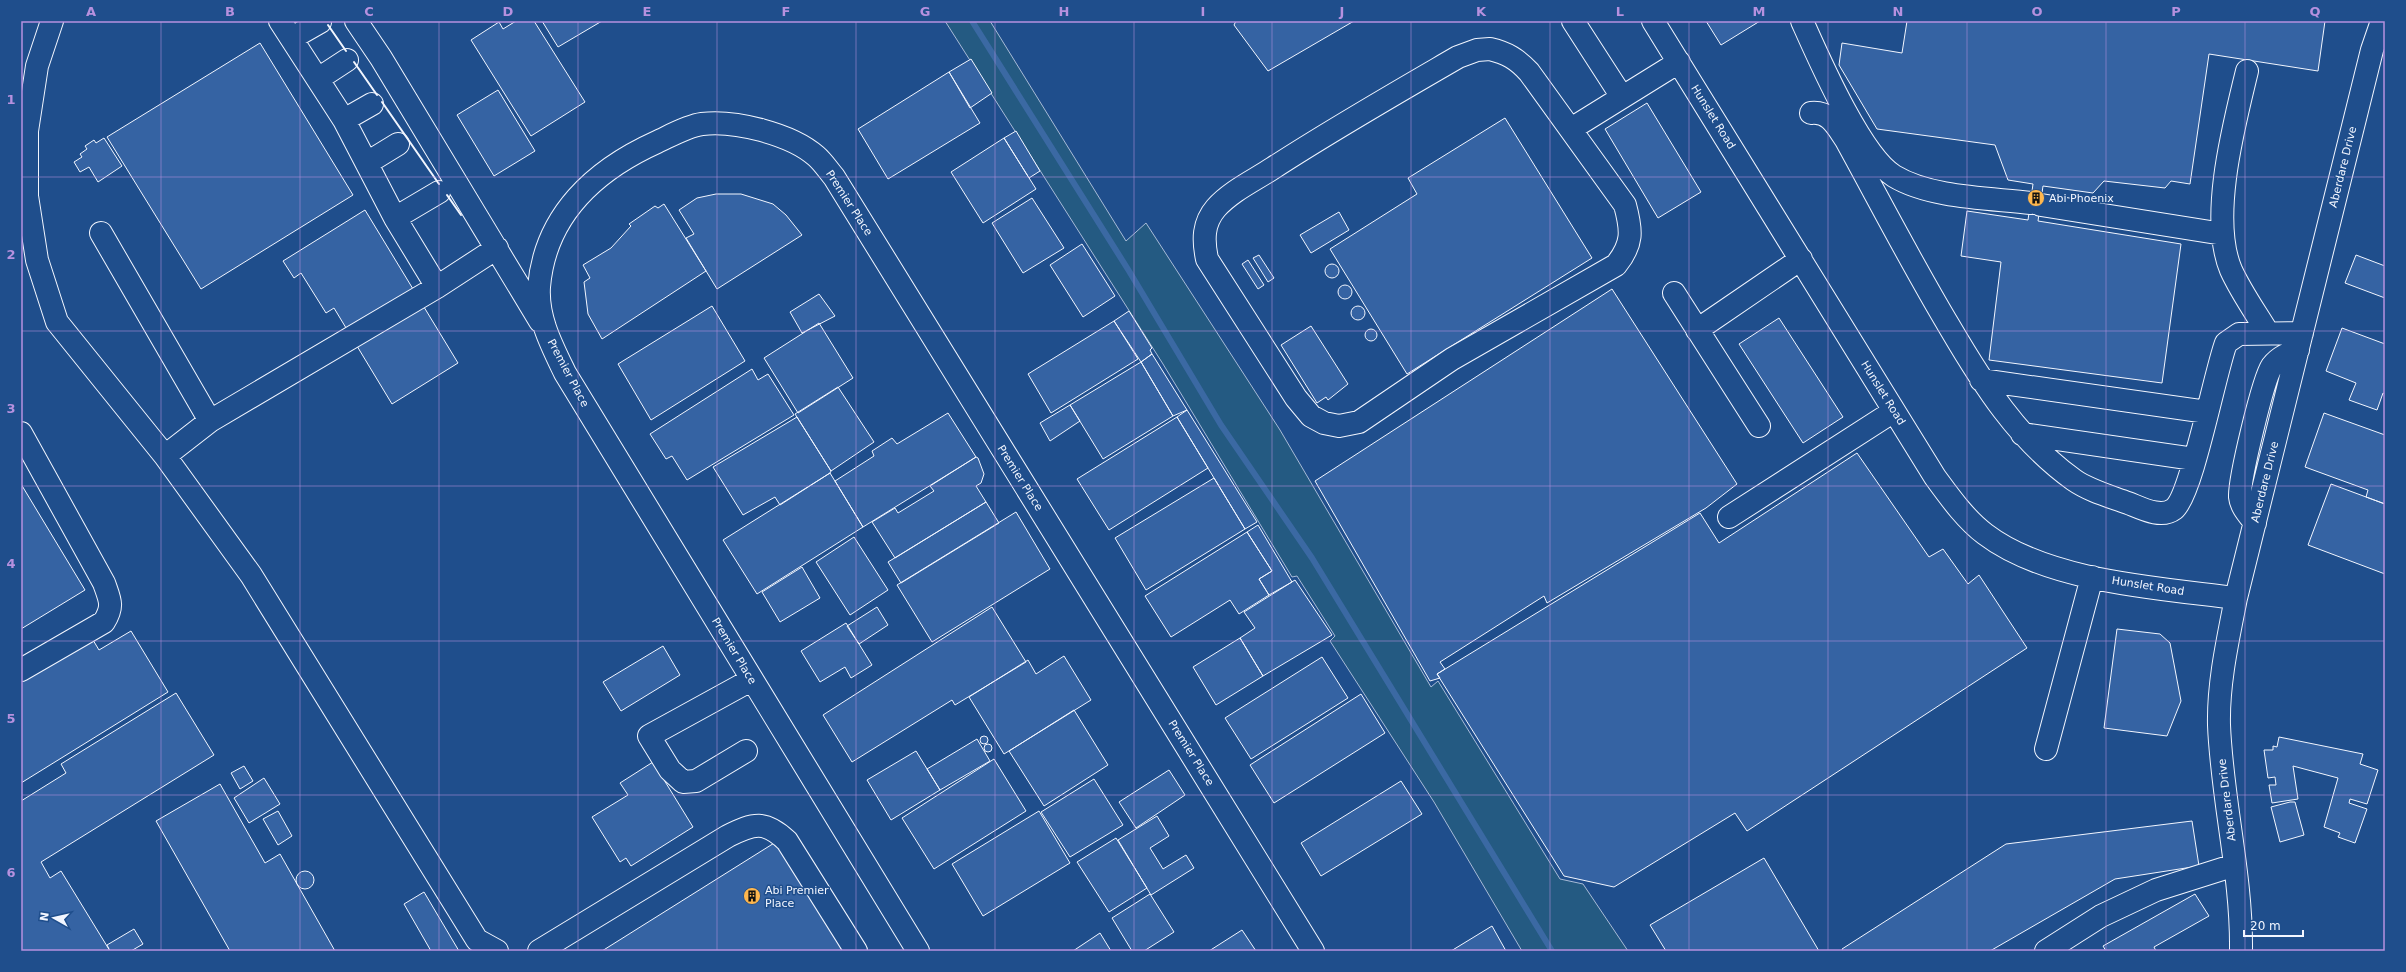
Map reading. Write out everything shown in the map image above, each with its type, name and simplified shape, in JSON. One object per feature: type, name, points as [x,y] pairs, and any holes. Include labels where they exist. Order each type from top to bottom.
[{"type":"street","points":[[52,21],[38,66],[27,131],[27,196],[37,260],[57,322],[165,456],[251,575],[477,940],[497,951]]},
{"type":"street","points":[[280,21],[344,120],[395,218],[437,287]]},
{"type":"street","points":[[356,21],[381,58],[497,248],[544,329]]},
{"type":"street","points":[[1573,21],[1622,97]]},
{"type":"street","name":"Hunslet Road","points":[[1653,21],[1947,494],[1985,534],[2022,555],[2062,570],[2092,577],[2236,598]]},
{"type":"street","points":[[1802,21],[1834,88],[1864,142],[1883,168],[1912,185],[1939,192],[2036,204],[2223,234]]},
{"type":"street","name":"Aberdare Drive","points":[[2241,951],[2240,905],[2223,779],[2219,723],[2226,645],[2236,598],[2372,50],[2382,21]]},
{"type":"street","points":[[292,38],[320,22]]},
{"type":"street","points":[[1477,50],[1497,50],[1517,59],[1571,129],[1625,205],[1630,222],[1630,239],[1626,252],[1616,265],[1452,359],[1359,422],[1338,426],[1311,416],[1278,371],[1207,259],[1202,240],[1208,220],[1216,208],[1227,198],[1292,156],[1451,61],[1477,50]]},
{"type":"street","points":[[318,79],[347,60]]},
{"type":"street","points":[[1571,129],[1679,62]]},
{"type":"street","points":[[2247,71],[2232,135],[2223,204],[2223,234],[2231,269],[2268,333]]},
{"type":"street","points":[[344,120],[372,104]]},
{"type":"street","points":[[1811,113],[1822,113],[1832,120],[1846,140],[1932,297],[1981,380],[1999,407],[2022,434],[2057,467],[2075,481],[2096,491],[2163,514],[2174,509],[2180,500],[2194,459],[2226,343],[2239,334],[2268,333],[2300,342]]},
{"type":"street","name":"Premier Place","points":[[918,951],[751,680],[565,373],[544,329],[539,287],[549,244],[567,208],[598,176],[635,152],[702,124],[760,130],[794,142],[816,156],[834,177],[1313,951]]},
{"type":"street","points":[[367,162],[398,144]]},
{"type":"street","points":[[395,218],[439,192]]},
{"type":"street","points":[[101,233],[210,421]]},
{"type":"street","points":[[165,456],[210,421],[437,287],[497,248]]},
{"type":"street","points":[[1697,330],[1801,259]]},
{"type":"street","points":[[1674,293],[1759,426]]},
{"type":"street","points":[[1981,380],[2207,412]]},
{"type":"street","points":[[1729,517],[1894,411]]},
{"type":"street","points":[[21,433],[104,583],[110,599],[111,611],[104,622],[21,670]]},
{"type":"street","points":[[2022,434],[2194,459]]},
{"type":"street","points":[[2046,749],[2092,577]]},
{"type":"street","points":[[746,751],[696,781],[682,782],[670,770],[645,729],[751,680]]},
{"type":"street","points":[[539,951],[728,836],[749,826],[764,826],[777,832],[787,841],[856,951]]},
{"type":"street","points":[[2046,951],[2101,916],[2156,890],[2235,865]]},
{"type":"shaded area","points":[[945,21],[990,21],[1126,241],[1146,223],[1280,430],[1431,687],[1438,681],[1560,879],[1583,884],[1628,951],[1522,951],[1434,802],[1330,641],[1335,636],[1297,576],[1292,577],[1163,364]]},
{"type":"building","points":[[516,21],[534,21],[585,102],[531,136],[471,40],[499,22],[503,29]]},
{"type":"building","points":[[542,21],[602,21],[558,47]]},
{"type":"building","points":[[1236,21],[1354,21],[1268,71],[1234,25]]},
{"type":"building","points":[[1706,21],[1760,21],[1721,45]]},
{"type":"building","name":"Abi Phoenix","points":[[1907,21],[2325,21],[2318,71],[2209,54],[2190,184],[2171,181],[2165,188],[2104,181],[2093,193],[2043,186],[2038,221],[2181,244],[2162,383],[1989,360],[2001,262],[1961,256],[1967,211],[2028,220],[2033,184],[2008,180],[1995,145],[1877,129],[1839,65],[1842,43],[1902,53]]},
{"type":"building","points":[[260,43],[353,195],[201,289],[107,137]]},
{"type":"building","points":[[971,59],[992,93],[970,108],[949,72]]},
{"type":"building","points":[[949,72],[980,123],[888,179],[858,129]]},
{"type":"building","points":[[498,90],[535,151],[494,176],[457,115]]},
{"type":"building","points":[[1647,103],[1701,192],[1658,218],[1605,129]]},
{"type":"building","points":[[1505,118],[1592,258],[1407,374],[1330,249],[1417,194],[1408,178]]},
{"type":"building","points":[[1016,131],[1040,171],[1029,178],[1004,138]]},
{"type":"building","points":[[104,138],[122,166],[98,182],[89,167],[80,172],[74,162],[82,157],[80,154],[87,149],[85,146],[94,140],[96,143]]},
{"type":"building","points":[[1004,138],[1036,189],[983,223],[951,172]]},
{"type":"building","points":[[716,194],[741,194],[773,204],[786,215],[802,235],[717,289],[686,238],[694,234],[679,210],[697,198]]},
{"type":"building","points":[[1032,198],[1064,248],[1023,273],[992,223]]},
{"type":"building","points":[[664,204],[706,271],[602,339],[588,314],[584,282],[590,278],[583,265],[611,248],[631,226],[629,224],[655,206],[658,208]]},
{"type":"building","points":[[365,210],[458,363],[392,404],[334,308],[326,313],[301,273],[294,278],[283,261]]},
{"type":"building","points":[[1339,212],[1349,230],[1311,253],[1300,235]]},
{"type":"building","points":[[1082,244],[1115,296],[1083,317],[1050,265]]},
{"type":"building","points":[[1259,255],[1274,278],[1268,282],[1253,258]]},
{"type":"building","points":[[2356,255],[2385,266],[2385,298],[2345,283]]},
{"type":"building","points":[[1248,260],[1264,285],[1258,289],[1242,264]]},
{"type":"building","points":[[1329,264],[1335,264],[1339,268],[1339,274],[1335,278],[1329,278],[1325,274],[1325,268]]},
{"type":"building","points":[[1342,285],[1348,285],[1352,289],[1352,295],[1348,299],[1342,299],[1338,295],[1338,289]]},
{"type":"building","points":[[1612,289],[1737,484],[1706,508],[1547,603],[1544,596],[1440,662],[1445,669],[1437,674],[1440,678],[1430,681],[1315,481]]},
{"type":"building","points":[[819,294],[835,316],[802,333],[790,312]]},
{"type":"building","points":[[712,306],[745,361],[651,420],[618,364]]},
{"type":"building","points":[[1358,306],[1363,308],[1365,313],[1363,318],[1358,320],[1353,318],[1351,313],[1353,308]]},
{"type":"building","points":[[1129,311],[1152,348],[1150,350],[1152,354],[1141,362],[1114,321]]},
{"type":"building","points":[[1779,318],[1843,417],[1803,443],[1739,344]]},
{"type":"building","points":[[1114,321],[1138,359],[1051,413],[1028,374]]},
{"type":"building","points":[[819,323],[853,378],[798,413],[764,358]]},
{"type":"building","points":[[1311,326],[1348,384],[1328,400],[1326,397],[1317,403],[1281,345]]},
{"type":"building","points":[[2342,328],[2385,344],[2385,394],[2383,393],[2377,410],[2349,400],[2356,383],[2326,371]]},
{"type":"building","points":[[1373,329],[1376,330],[1376,340],[1369,341],[1366,340],[1365,333],[1366,330]]},
{"type":"building","points":[[1152,354],[1187,410],[1173,416],[1141,362]]},
{"type":"building","points":[[1141,362],[1173,416],[1103,459],[1070,405]]},
{"type":"building","points":[[752,369],[758,380],[768,374],[794,415],[687,480],[672,456],[666,459],[650,434]]},
{"type":"building","points":[[838,387],[874,442],[831,471],[795,414]]},
{"type":"building","points":[[1070,405],[1080,421],[1050,441],[1040,423]]},
{"type":"building","points":[[1187,410],[1257,522],[1245,529],[1177,417]]},
{"type":"building","points":[[948,413],[976,457],[863,527],[835,481],[874,456],[872,451],[892,438],[897,444]]},
{"type":"building","points":[[2324,413],[2385,435],[2385,504],[2366,497],[2368,490],[2305,467]]},
{"type":"building","points":[[797,417],[831,471],[830,473],[780,505],[775,497],[743,515],[713,467]]},
{"type":"building","points":[[1177,417],[1208,468],[1109,530],[1077,479]]},
{"type":"building","points":[[1857,453],[1929,557],[1943,549],[1968,584],[1979,575],[2027,648],[1747,831],[1735,813],[1614,887],[1564,876],[1437,674],[1700,513],[1719,543]]},
{"type":"building","points":[[976,457],[978,458],[984,474],[981,483],[976,486],[986,502],[895,558],[872,522],[895,508],[898,513],[934,491],[930,486]]},
{"type":"building","points":[[830,473],[863,527],[757,594],[723,540]]},
{"type":"building","points":[[1214,478],[1245,529],[1146,590],[1115,538]]},
{"type":"building","points":[[21,484],[85,590],[21,629]]},
{"type":"building","points":[[2331,484],[2385,504],[2385,574],[2308,545]]},
{"type":"building","points":[[986,502],[999,523],[901,583],[888,562]]},
{"type":"building","points":[[1016,512],[1050,569],[932,642],[897,585]]},
{"type":"building","points":[[1258,525],[1292,582],[1269,595],[1259,579],[1272,571],[1247,532]]},
{"type":"building","points":[[1247,532],[1272,571],[1259,579],[1269,595],[1239,614],[1230,600],[1171,637],[1145,596]]},
{"type":"building","points":[[854,537],[888,590],[850,615],[816,562]]},
{"type":"building","points":[[802,567],[820,598],[780,622],[762,592]]},
{"type":"building","points":[[1295,580],[1332,635],[1263,676],[1240,638],[1255,628],[1244,612]]},
{"type":"building","points":[[877,607],[888,625],[859,644],[847,626]]},
{"type":"building","points":[[992,607],[1026,662],[955,705],[952,700],[852,762],[823,715]]},
{"type":"building","points":[[846,623],[872,665],[851,678],[845,667],[820,682],[801,651]]},
{"type":"building","points":[[2117,629],[2160,634],[2170,643],[2181,701],[2167,736],[2104,728]]},
{"type":"building","points":[[131,631],[168,692],[21,783],[21,677],[90,635],[99,650]]},
{"type":"building","points":[[1240,638],[1263,676],[1216,705],[1193,667]]},
{"type":"building","points":[[663,646],[680,675],[621,711],[603,682]]},
{"type":"building","points":[[1064,656],[1091,700],[1004,754],[969,697],[1028,660],[1036,674]]},
{"type":"building","points":[[1322,657],[1348,698],[1251,759],[1225,718]]},
{"type":"building","points":[[176,693],[214,755],[41,862],[50,878],[61,871],[110,951],[21,951],[21,801],[66,773],[61,764]]},
{"type":"building","points":[[1361,694],[1385,733],[1274,803],[1250,765]]},
{"type":"building","points":[[1074,710],[1108,765],[1044,806],[1009,751]]},
{"type":"building","points":[[982,736],[986,736],[988,740],[986,744],[982,744],[980,742],[980,738]]},
{"type":"building","points":[[2279,737],[2363,754],[2360,764],[2378,770],[2367,804],[2350,799],[2349,803],[2367,809],[2355,843],[2338,837],[2340,833],[2324,827],[2338,778],[2293,766],[2298,799],[2272,803],[2269,785],[2276,785],[2275,777],[2268,778],[2264,750],[2273,750],[2273,746],[2277,747]]},
{"type":"building","points":[[977,739],[990,761],[940,790],[927,769]]},
{"type":"building","points":[[986,744],[990,744],[992,748],[990,752],[986,752],[984,750],[984,746]]},
{"type":"building","points":[[916,751],[940,790],[891,820],[867,780]]},
{"type":"building","points":[[994,759],[1026,811],[934,869],[902,818]]},
{"type":"building","points":[[653,762],[693,827],[631,866],[626,858],[620,862],[592,817],[628,795],[620,783]]},
{"type":"building","points":[[244,766],[253,781],[240,789],[231,773]]},
{"type":"building","points":[[1169,770],[1185,795],[1136,828],[1119,802]]},
{"type":"building","points":[[264,778],[280,804],[249,823],[234,798]]},
{"type":"building","points":[[1094,779],[1123,825],[1070,857],[1041,812]]},
{"type":"building","points":[[1401,781],[1422,814],[1321,876],[1301,843]]},
{"type":"building","points":[[220,784],[265,863],[280,854],[335,951],[230,951],[156,821]]},
{"type":"building","points":[[2295,802],[2304,835],[2280,842],[2271,807]]},
{"type":"building","points":[[278,811],[292,836],[278,845],[263,819]]},
{"type":"building","points":[[1039,811],[1070,863],[983,916],[952,864]]},
{"type":"building","points":[[1157,816],[1169,836],[1150,848],[1163,869],[1186,855],[1194,868],[1151,895],[1118,840]]},
{"type":"building","points":[[2192,821],[2199,866],[2115,879],[1990,951],[1843,951],[1842,949],[2006,844]]},
{"type":"building","points":[[1116,838],[1147,888],[1109,912],[1077,862]]},
{"type":"building","name":"Abi Premier Place","points":[[779,840],[847,951],[602,951]]},
{"type":"building","points":[[1764,858],[1819,951],[1666,951],[1650,925]]},
{"type":"building","points":[[305,871],[311,874],[314,880],[311,886],[305,889],[299,886],[296,880],[299,874]]},
{"type":"building","points":[[424,892],[459,951],[431,951],[404,904]]},
{"type":"building","points":[[1150,894],[1174,932],[1144,951],[1132,951],[1112,918]]},
{"type":"building","points":[[2195,894],[2209,916],[2154,947],[2156,951],[2106,951],[2103,946]]},
{"type":"building","points":[[1492,926],[1506,951],[1451,951]]},
{"type":"building","points":[[134,929],[143,944],[131,951],[110,951],[107,945]]},
{"type":"building","points":[[1242,930],[1256,951],[1209,951]]},
{"type":"building","points":[[1100,933],[1111,951],[1073,951]]},
{"type":"waterway","points":[[972,21],[1129,271],[1221,425],[1312,558],[1552,951]]},
{"type":"wall","points":[[328,25],[346,51]]},
{"type":"wall","points":[[354,62],[377,95]]},
{"type":"wall","points":[[382,102],[439,184]]},
{"type":"wall","points":[[447,195],[461,215]]},
{"type":"place","name":"Abi Phoenix","points":[[2036,198]]},
{"type":"place","name":"Abi Premier Place","points":[[752,896]]}]
